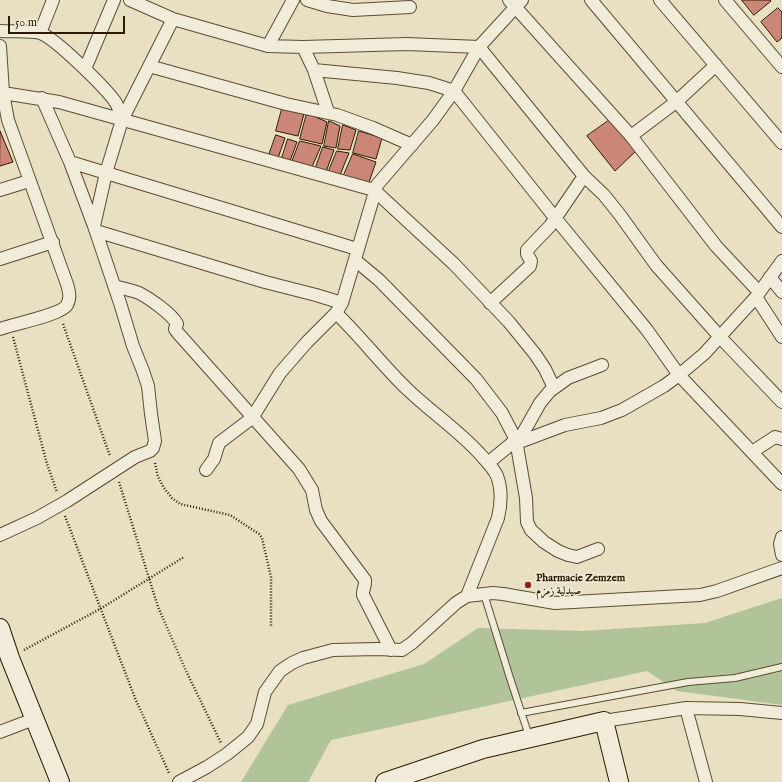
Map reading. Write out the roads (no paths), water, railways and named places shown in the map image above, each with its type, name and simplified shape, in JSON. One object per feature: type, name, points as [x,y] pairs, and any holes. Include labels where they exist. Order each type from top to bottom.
[{"type":"street","points":[[40,33],[54,0]]},
{"type":"street","points":[[85,69],[114,0]]},
{"type":"street","points":[[130,0],[172,19],[268,46],[303,47],[407,44],[479,47],[584,176],[604,195],[656,265],[720,337],[782,402]]},
{"type":"street","points":[[268,46],[293,0]]},
{"type":"street","points":[[307,0],[327,6],[353,10],[410,7]]},
{"type":"street","points":[[591,0],[782,228]]},
{"type":"street","points":[[660,0],[782,144]]},
{"type":"street","points":[[725,0],[782,67]]},
{"type":"street","points":[[206,470],[215,457],[219,443],[252,418],[280,373],[339,308],[356,255],[374,190],[381,179],[433,120],[454,91],[479,47],[516,2],[631,136],[716,246],[758,295],[782,337]]},
{"type":"street","points":[[95,228],[106,173],[122,120],[172,19]]},
{"type":"street","points":[[0,31],[40,33],[53,40],[85,69],[116,104],[122,120]]},
{"type":"street","points":[[0,46],[2,86],[8,120],[29,181],[53,242],[69,294],[67,305],[59,312],[5,327]]},
{"type":"street","points":[[303,47],[314,70],[328,112]]},
{"type":"street","points":[[631,136],[676,102],[716,65]]},
{"type":"street","points":[[149,66],[286,104],[328,112],[373,128],[412,145]]},
{"type":"street","points":[[314,70],[397,78],[429,83],[454,91],[647,330],[679,375],[782,484]]},
{"type":"street","points":[[2,86],[374,190],[454,264],[509,322],[535,354],[554,388]]},
{"type":"street","points":[[0,535],[37,518],[135,457],[150,451],[155,441],[148,386],[133,346],[95,228],[70,162],[42,98]]},
{"type":"street","points":[[70,162],[356,255],[384,286],[476,379],[502,413],[517,442],[527,503],[526,519],[531,530],[544,542],[558,551],[568,555],[577,557],[598,549]]},
{"type":"street","points":[[490,303],[530,266],[532,261],[527,254],[527,250],[556,219],[584,176]]},
{"type":"street","points":[[0,190],[29,181]]},
{"type":"street","points":[[95,228],[265,282],[316,294],[339,308],[354,332],[396,379],[472,445],[488,462],[497,476],[501,507],[467,596]]},
{"type":"street","points":[[0,259],[53,242]]},
{"type":"street","points":[[488,462],[517,442],[565,425],[601,418],[622,410],[679,375],[704,354],[720,337],[758,295],[782,262]]},
{"type":"street","points":[[770,277],[782,292]]},
{"type":"street","points":[[114,286],[139,293],[156,304],[172,318],[176,324],[176,332],[299,469],[312,490],[317,514],[321,521],[364,579],[366,583],[363,595],[391,650]]},
{"type":"street","points":[[517,442],[526,430],[546,395],[568,378],[602,365]]},
{"type":"street","points":[[752,452],[775,437],[782,439]]},
{"type":"street","points":[[782,537],[780,544],[782,555]]},
{"type":"street","points":[[175,778],[207,767],[227,754],[248,737],[257,724],[265,692],[280,670],[292,663],[317,653],[333,650],[402,650],[409,646],[456,603],[467,596],[492,593],[514,595],[555,603],[700,595],[713,592],[782,568]]},
{"type":"street","points":[[0,628],[5,660],[34,719],[55,781]]},
{"type":"street","points":[[686,708],[706,782]]},
{"type":"street","points":[[385,782],[483,749],[604,721],[686,708],[740,709],[782,714]]},
{"type":"street","points":[[0,732],[34,719]]},
{"type":"street","points":[[604,721],[620,782]]},
{"type":"lane","points":[[484,594],[530,738]]},
{"type":"lane","points":[[521,713],[688,682],[735,678],[782,667]]},
{"type":"place","name":"Pharmacie Zemzem صيدلية زمزم","points":[[528,585]]}]
